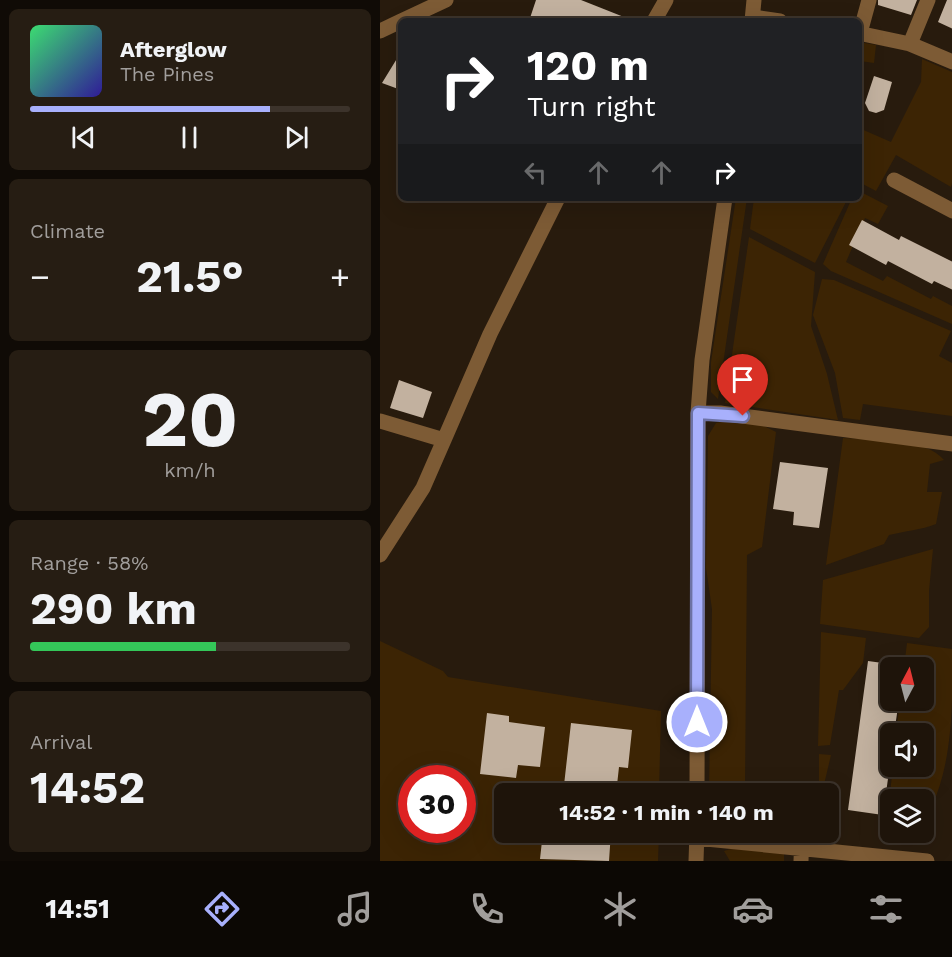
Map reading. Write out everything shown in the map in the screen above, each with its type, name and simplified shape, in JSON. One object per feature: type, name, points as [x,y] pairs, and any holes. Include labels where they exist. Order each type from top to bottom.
[{"type":"street","points":[[407,18],[446,0]]},
{"type":"street","points":[[656,18],[666,0]]},
{"type":"street","points":[[752,18],[755,0]]},
{"type":"street","points":[[862,23],[869,0]]},
{"type":"street","points":[[910,44],[928,0]]},
{"type":"street","points":[[380,31],[398,22]]},
{"type":"street","points":[[862,34],[910,44],[953,62]]},
{"type":"street","points":[[894,180],[953,211]]},
{"type":"street","points":[[380,555],[423,488],[490,334],[556,201]]},
{"type":"street","points":[[697,783],[698,413],[702,360],[725,201]]},
{"type":"street","points":[[698,413],[720,413],[953,444]]},
{"type":"street","points":[[380,421],[446,435]]},
{"type":"street","points":[[696,861],[697,843]]},
{"type":"street","points":[[735,843],[801,855],[927,861]]},
{"type":"shaded area","points":[[862,43],[876,45],[874,63],[862,61]]},
{"type":"shaded area","points":[[922,59],[952,72],[951,187],[896,155],[876,191],[862,184],[862,129],[891,142],[921,82]]},
{"type":"shaded area","points":[[862,193],[888,206],[878,224],[865,218],[846,262],[883,281],[887,276],[931,299],[933,296],[952,306],[952,324],[831,271],[823,264],[851,201],[862,201]]},
{"type":"shaded area","points":[[736,201],[747,201],[718,399],[711,392],[711,362]]},
{"type":"shaded area","points":[[754,201],[846,201],[815,263],[750,229]]},
{"type":"shaded area","points":[[749,237],[815,272],[811,326],[827,374],[838,420],[725,403]]},
{"type":"shaded area","points":[[822,279],[834,280],[951,331],[939,356],[952,363],[952,416],[863,404],[860,420],[843,418],[835,373],[813,315]]},
{"type":"shaded area","points":[[730,420],[760,424],[776,432],[762,547],[747,555],[745,783],[709,783],[712,609],[706,568],[708,436],[716,423]]},
{"type":"shaded area","points":[[843,438],[911,443],[935,453],[944,460],[930,464],[927,492],[942,492],[936,524],[889,535],[884,544],[826,565]]},
{"type":"shaded area","points":[[933,549],[929,591],[929,627],[919,638],[820,624],[823,580]]},
{"type":"shaded area","points":[[821,632],[866,638],[863,663],[843,690],[839,690],[830,745],[818,746]]},
{"type":"shaded area","points":[[380,641],[443,671],[448,677],[661,711],[659,783],[494,783],[494,843],[659,843],[658,861],[380,861]]},
{"type":"shaded area","points":[[907,643],[952,649],[948,751],[934,800],[934,789],[890,789],[892,777],[934,777],[934,723],[897,723],[899,711],[934,711],[934,657],[905,657]]},
{"type":"shaded area","points":[[819,754],[831,755],[824,783],[819,783]]},
{"type":"shaded area","points":[[734,848],[784,853],[784,861],[730,861],[724,851]]},
{"type":"building","points":[[536,0],[581,0],[626,18],[530,18]]},
{"type":"building","points":[[878,0],[917,0],[911,15],[878,5]]},
{"type":"building","points":[[947,0],[953,0],[953,29],[938,22]]},
{"type":"building","points":[[398,57],[398,89],[382,83]]},
{"type":"building","points":[[874,76],[892,82],[884,110],[876,113],[869,111],[865,103]]},
{"type":"building","points":[[862,220],[899,240],[901,236],[953,262],[953,290],[934,281],[932,284],[888,261],[886,265],[849,245]]},
{"type":"building","points":[[399,380],[432,392],[423,418],[390,408]]},
{"type":"building","points":[[780,462],[828,468],[819,528],[793,525],[794,512],[773,509]]},
{"type":"building","points":[[868,661],[880,663],[880,711],[897,711],[896,723],[880,723],[880,777],[888,777],[887,789],[880,789],[880,815],[848,810]]},
{"type":"building","points":[[487,713],[509,716],[509,722],[545,727],[540,767],[518,765],[516,778],[480,774]]},
{"type":"building","points":[[571,723],[632,730],[628,768],[619,767],[617,783],[564,783]]},
{"type":"building","points":[[542,843],[610,843],[609,861],[540,859]]},
{"type":"route","points":[[697,722],[698,413],[743,416]]}]
